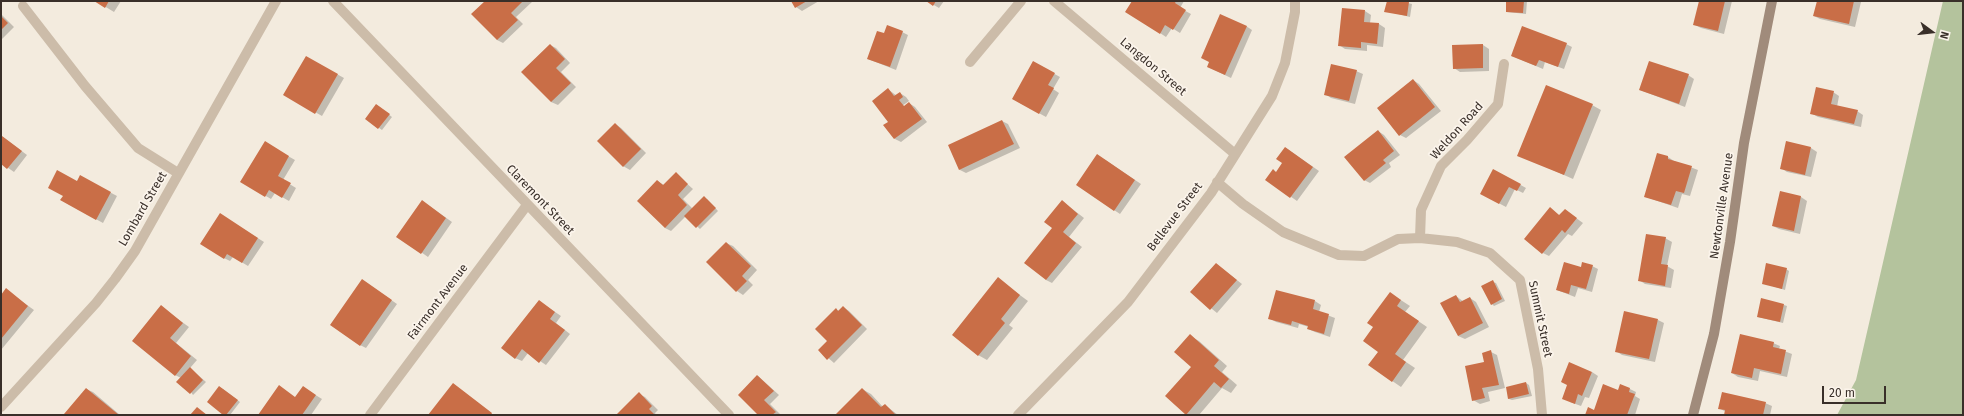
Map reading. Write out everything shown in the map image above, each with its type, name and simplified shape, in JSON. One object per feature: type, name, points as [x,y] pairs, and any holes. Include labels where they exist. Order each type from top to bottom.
[{"type":"main road","name":"Newtonville Avenue","points":[[1693,415],[1714,334],[1730,242],[1744,143],[1772,1]]},
{"type":"street","name":"Lombard Street","points":[[1,407],[115,279],[135,251],[276,1]]},
{"type":"street","name":"Claremont Street","points":[[333,1],[729,415]]},
{"type":"street","points":[[970,62],[1021,1]]},
{"type":"street","name":"Langdon Street","points":[[1054,1],[1235,154]]},
{"type":"street","name":"Bellevue Street","points":[[1018,415],[1128,302],[1211,193],[1272,96],[1283,69],[1295,12],[1295,1]]},
{"type":"street","points":[[23,6],[85,86],[138,148],[178,173]]},
{"type":"street","name":"Weldon Road","points":[[1420,238],[1422,210],[1441,166],[1467,140],[1498,104],[1504,64]]},
{"type":"street","name":"Summit Street","points":[[1217,182],[1242,204],[1283,232],[1339,255],[1364,256],[1398,239],[1420,238],[1457,242],[1490,253],[1520,280],[1538,369],[1542,415]]},
{"type":"street","name":"Fairmont Avenue","points":[[370,415],[527,205]]},
{"type":"green space","points":[[1943,1],[1963,1],[1963,415],[1837,415],[1856,380]]},
{"type":"building","points":[[94,1],[109,1],[105,8]]},
{"type":"building","points":[[485,1],[523,1],[511,13],[518,20],[497,40],[471,14]]},
{"type":"building","points":[[791,1],[807,1],[795,8]]},
{"type":"building","points":[[926,1],[936,1],[933,6]]},
{"type":"building","points":[[1132,1],[1176,1],[1175,3],[1186,10],[1173,30],[1165,25],[1160,34],[1125,12]]},
{"type":"building","points":[[1387,1],[1409,2],[1407,16],[1384,12]]},
{"type":"building","points":[[1506,1],[1524,1],[1523,13],[1506,12]]},
{"type":"building","points":[[1699,1],[1725,1],[1718,31],[1693,25]]},
{"type":"building","points":[[1817,1],[1854,1],[1849,24],[1813,16]]},
{"type":"building","points":[[1342,8],[1365,10],[1364,22],[1379,23],[1377,44],[1361,42],[1361,48],[1338,46]]},
{"type":"building","points":[[1220,14],[1247,26],[1225,75],[1207,67],[1209,62],[1201,58]]},
{"type":"building","points":[[1,16],[8,23],[1,30]]},
{"type":"building","points":[[887,25],[903,31],[890,67],[867,59],[877,31],[884,33]]},
{"type":"building","points":[[1522,26],[1567,43],[1558,67],[1539,60],[1536,66],[1511,56]]},
{"type":"building","points":[[550,44],[565,59],[556,68],[571,83],[551,102],[521,72]]},
{"type":"building","points":[[1483,44],[1483,68],[1453,69],[1452,45]]},
{"type":"building","points":[[306,56],[338,74],[315,114],[283,95]]},
{"type":"building","points":[[1033,61],[1055,73],[1048,85],[1054,88],[1039,114],[1012,99]]},
{"type":"building","points":[[1649,61],[1689,74],[1679,104],[1639,90]]},
{"type":"building","points":[[1331,64],[1357,70],[1349,101],[1324,95]]},
{"type":"building","points":[[1413,79],[1435,107],[1399,136],[1377,108]]},
{"type":"building","points":[[1546,85],[1593,104],[1564,175],[1517,156]]},
{"type":"building","points":[[1816,87],[1834,91],[1831,104],[1858,110],[1854,124],[1810,114]]},
{"type":"building","points":[[888,88],[894,96],[900,92],[903,97],[899,100],[904,106],[909,102],[922,119],[894,139],[883,125],[888,122],[872,101]]},
{"type":"building","points":[[376,104],[390,114],[378,129],[365,119]]},
{"type":"building","points":[[1002,120],[1014,144],[959,170],[948,145]]},
{"type":"building","points":[[615,123],[641,149],[623,167],[597,141]]},
{"type":"building","points":[[1378,130],[1394,151],[1383,160],[1386,163],[1364,181],[1344,157]]},
{"type":"building","points":[[2,136],[22,151],[7,169],[1,164]]},
{"type":"building","points":[[265,141],[289,156],[278,176],[291,183],[282,198],[269,190],[265,197],[240,182]]},
{"type":"building","points":[[1786,141],[1811,147],[1805,175],[1780,169]]},
{"type":"building","points":[[1285,147],[1313,167],[1290,198],[1265,180],[1273,169],[1276,172],[1282,163],[1276,159]]},
{"type":"building","points":[[1657,153],[1668,156],[1668,159],[1692,166],[1684,193],[1676,191],[1671,205],[1644,197]]},
{"type":"building","points":[[1097,154],[1135,180],[1114,211],[1076,185]]},
{"type":"building","points":[[1493,169],[1521,184],[1517,191],[1509,187],[1499,204],[1480,194]]},
{"type":"building","points":[[57,170],[77,181],[80,175],[111,192],[96,220],[60,200],[63,196],[48,188]]},
{"type":"building","points":[[676,172],[688,184],[678,195],[687,205],[665,228],[637,201],[657,180],[663,185]]},
{"type":"building","points":[[1780,191],[1801,196],[1794,231],[1772,226]]},
{"type":"building","points":[[704,196],[716,208],[696,228],[684,216]]},
{"type":"building","points":[[422,200],[446,218],[421,254],[396,237]]},
{"type":"building","points":[[1062,200],[1078,214],[1063,232],[1076,243],[1046,280],[1024,263],[1052,228],[1044,222]]},
{"type":"building","points":[[1550,207],[1559,215],[1565,209],[1577,218],[1565,233],[1562,230],[1542,254],[1524,239]]},
{"type":"building","points":[[220,213],[258,238],[242,263],[227,254],[224,259],[200,244]]},
{"type":"building","points":[[1646,234],[1666,237],[1661,264],[1668,265],[1665,286],[1638,281]]},
{"type":"building","points":[[726,242],[751,266],[742,276],[747,281],[736,292],[706,262]]},
{"type":"building","points":[[1564,262],[1581,267],[1582,262],[1593,265],[1586,289],[1571,285],[1569,294],[1556,290]]},
{"type":"building","points":[[1216,263],[1237,280],[1210,310],[1190,292]]},
{"type":"building","points":[[1766,263],[1787,268],[1782,289],[1762,284]]},
{"type":"building","points":[[998,277],[1020,295],[1001,319],[1005,323],[978,356],[952,335]]},
{"type":"building","points":[[362,279],[392,300],[360,346],[330,325]]},
{"type":"building","points":[[1493,280],[1502,299],[1491,305],[1481,286]]},
{"type":"building","points":[[6,288],[28,306],[1,339],[1,295]]},
{"type":"building","points":[[1276,290],[1315,300],[1313,309],[1329,314],[1324,334],[1307,329],[1308,326],[1292,321],[1291,325],[1268,319]]},
{"type":"building","points":[[1390,292],[1401,300],[1397,306],[1419,321],[1395,354],[1406,362],[1392,382],[1368,365],[1378,352],[1363,341],[1373,327],[1367,323]]},
{"type":"building","points":[[1456,295],[1460,302],[1470,297],[1483,323],[1458,336],[1440,303]]},
{"type":"building","points":[[1761,298],[1784,304],[1780,322],[1757,317]]},
{"type":"building","points":[[539,300],[555,312],[550,319],[565,330],[539,363],[522,349],[515,359],[501,348]]},
{"type":"building","points":[[161,305],[183,323],[170,338],[191,356],[175,376],[132,341]]},
{"type":"building","points":[[843,306],[862,325],[827,360],[818,350],[827,341],[815,329],[836,308],[838,311]]},
{"type":"building","points":[[1624,311],[1658,319],[1649,359],[1615,352]]},
{"type":"building","points":[[1190,334],[1219,360],[1214,366],[1229,379],[1221,388],[1214,382],[1186,415],[1165,396],[1191,367],[1174,352]]},
{"type":"building","points":[[1740,334],[1774,342],[1773,347],[1786,350],[1781,374],[1754,368],[1752,378],[1731,373]]},
{"type":"building","points":[[1491,350],[1499,385],[1482,388],[1485,398],[1472,401],[1465,366],[1484,362],[1482,353]]},
{"type":"building","points":[[1569,362],[1592,372],[1582,396],[1578,394],[1575,404],[1562,399],[1567,385],[1561,382]]},
{"type":"building","points":[[190,367],[203,380],[190,394],[176,382]]},
{"type":"building","points":[[757,375],[774,391],[764,400],[776,412],[772,415],[758,415],[738,395]]},
{"type":"building","points":[[1526,382],[1529,394],[1508,399],[1506,387]]},
{"type":"building","points":[[453,383],[492,413],[491,415],[428,415]]},
{"type":"building","points":[[1603,384],[1618,390],[1620,384],[1630,388],[1629,392],[1635,394],[1627,415],[1585,415],[1588,407],[1594,410]]},
{"type":"building","points":[[279,385],[295,397],[303,386],[316,395],[302,415],[258,415]]},
{"type":"building","points":[[219,386],[238,400],[226,415],[223,415],[207,402]]},
{"type":"building","points":[[86,388],[119,415],[64,414]]},
{"type":"building","points":[[862,388],[881,407],[885,404],[896,415],[835,415]]},
{"type":"building","points":[[639,392],[652,406],[649,409],[655,415],[616,415]]},
{"type":"building","points":[[1722,392],[1766,402],[1763,415],[1724,415],[1725,410],[1718,409]]},
{"type":"building","points":[[197,407],[207,415],[190,415]]}]
